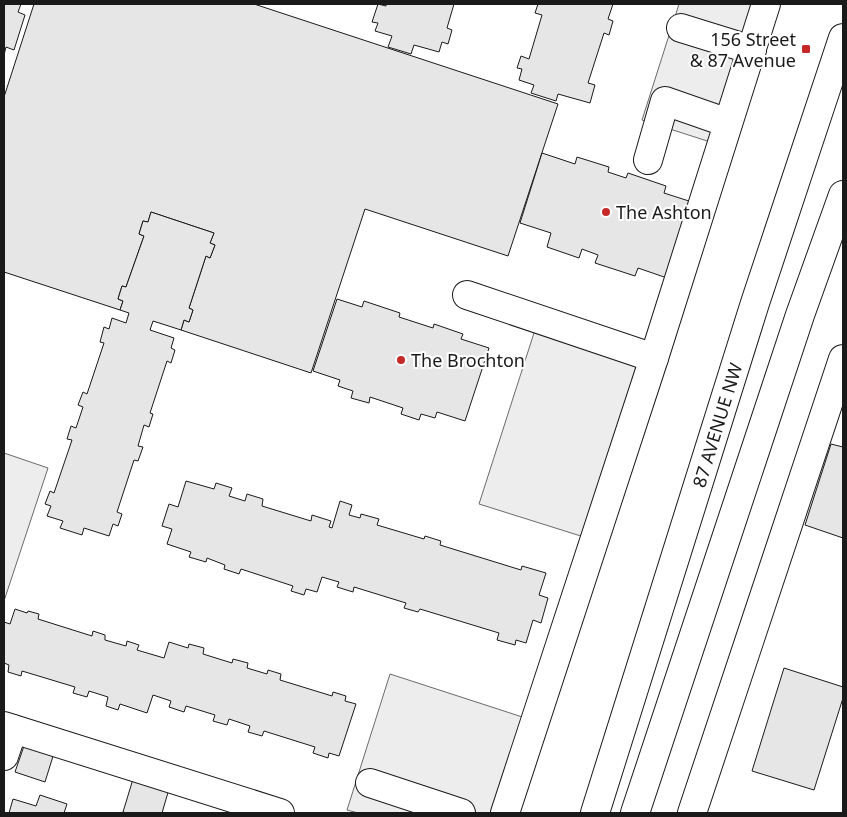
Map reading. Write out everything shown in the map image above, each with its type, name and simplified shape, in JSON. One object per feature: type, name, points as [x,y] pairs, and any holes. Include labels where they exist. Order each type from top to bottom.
[{"type":"main road","points":[[505,813],[654,358],[766,4]]},
{"type":"main road","points":[[681,28],[752,50]]},
{"type":"main road","name":"87 AVENUE NW","points":[[595,813],[755,303],[843,38]]},
{"type":"main road","points":[[648,160],[665,101],[728,124]]},
{"type":"main road","points":[[635,813],[800,315],[843,195]]},
{"type":"main road","points":[[467,295],[654,358]]},
{"type":"main road","points":[[692,813],[841,373]]},
{"type":"main road","points":[[4,756],[8,728],[280,813]]},
{"type":"main road","points":[[370,783],[461,813]]},
{"type":"shaded area","points":[[679,4],[779,4],[732,149],[642,120]]},
{"type":"shaded area","points":[[542,308],[666,347],[603,543],[479,504]]},
{"type":"shaded area","points":[[4,453],[48,468],[4,601]]},
{"type":"shaded area","points":[[390,674],[547,725],[518,813],[358,813],[347,810]]},
{"type":"building","points":[[4,4],[21,4],[18,12],[25,15],[14,50],[6,47],[4,55]]},
{"type":"building","points":[[34,4],[254,4],[558,104],[508,256],[365,209],[311,373],[181,330],[184,320],[189,322],[193,310],[189,308],[206,256],[210,258],[215,245],[210,243],[214,233],[151,212],[148,222],[143,221],[139,234],[144,236],[126,287],[122,286],[118,299],[123,301],[120,310],[4,272],[4,97]]},
{"type":"building","points":[[378,4],[386,6],[386,4],[454,4],[447,28],[452,30],[448,44],[442,42],[439,52],[414,45],[411,54],[388,47],[392,36],[375,31],[378,23],[372,22]]},
{"type":"building","points":[[538,4],[613,4],[608,19],[613,21],[609,35],[604,33],[588,83],[595,85],[590,103],[558,94],[556,101],[531,93],[534,85],[519,80],[522,69],[517,68],[521,56],[529,59],[542,15],[535,13]]},
{"type":"building","name":"The Ashton","points":[[542,153],[575,164],[577,157],[609,167],[608,172],[626,178],[628,173],[666,186],[664,193],[692,202],[667,278],[638,268],[635,276],[595,263],[598,255],[582,249],[579,258],[547,247],[551,233],[520,223]]},
{"type":"building","points":[[151,212],[214,233],[210,243],[215,245],[210,258],[206,256],[189,308],[193,310],[189,322],[184,320],[181,330],[153,321],[150,330],[174,338],[171,348],[175,350],[171,363],[167,361],[150,413],[153,414],[149,427],[144,425],[138,446],[143,447],[138,461],[134,460],[117,512],[122,514],[118,526],[113,524],[109,536],[84,528],[82,535],[60,528],[63,521],[47,516],[51,506],[45,504],[50,491],[54,493],[72,440],[67,439],[71,426],[76,428],[83,407],[78,405],[83,392],[87,394],[104,343],[100,342],[104,327],[109,329],[112,318],[126,323],[129,313],[120,310],[123,301],[118,299],[122,286],[126,287],[144,236],[139,234],[143,221],[148,222]]},
{"type":"building","name":"The Brochton","points":[[337,299],[362,307],[364,301],[400,313],[399,317],[433,328],[434,324],[463,334],[461,339],[489,348],[465,421],[437,412],[435,418],[421,414],[419,420],[401,414],[403,408],[370,397],[369,403],[351,398],[353,391],[338,386],[340,380],[313,371]]},
{"type":"building","points":[[831,444],[843,447],[843,538],[805,525]]},
{"type":"building","points":[[186,481],[214,489],[216,483],[232,488],[229,496],[245,501],[247,494],[263,499],[262,506],[311,521],[312,515],[331,521],[329,527],[332,528],[340,501],[352,505],[349,515],[360,518],[361,514],[379,519],[377,525],[424,539],[425,536],[441,541],[440,545],[521,570],[522,566],[546,573],[539,595],[548,598],[541,623],[533,620],[526,643],[516,640],[515,645],[497,640],[499,633],[420,609],[418,612],[404,608],[406,603],[354,587],[353,592],[337,587],[339,582],[322,577],[317,592],[306,589],[304,595],[291,591],[293,586],[241,569],[239,574],[224,569],[225,565],[207,558],[206,562],[189,557],[191,552],[167,544],[172,529],[162,526],[169,504],[178,507]]},
{"type":"building","points":[[15,609],[39,614],[38,619],[92,636],[93,631],[105,635],[105,640],[126,646],[127,641],[139,645],[137,650],[164,658],[169,642],[188,648],[189,644],[204,648],[203,654],[232,663],[233,659],[248,663],[247,668],[267,674],[268,670],[281,674],[280,680],[332,696],[333,692],[346,696],[345,701],[356,704],[339,756],[329,753],[328,758],[313,753],[315,747],[264,731],[262,736],[248,732],[250,726],[229,719],[227,725],[213,721],[215,715],[186,706],[184,712],[169,707],[171,701],[153,695],[147,713],[120,704],[118,710],[106,706],[108,697],[89,691],[87,697],[73,693],[75,687],[22,671],[21,676],[8,672],[9,665],[4,663],[4,622],[10,624]]},
{"type":"building","points":[[784,668],[843,687],[843,698],[814,790],[752,771]]},
{"type":"building","points":[[25,743],[54,753],[45,782],[15,772]]},
{"type":"building","points":[[133,779],[169,789],[162,813],[123,812]]},
{"type":"building","points":[[40,795],[67,804],[64,813],[9,813],[13,799],[36,806]]},
{"type":"place","name":"156 Street & 87 Avenue","points":[[806,49]]},
{"type":"place","name":"The Ashton","points":[[606,212]]},
{"type":"place","name":"The Brochton","points":[[401,360]]}]
